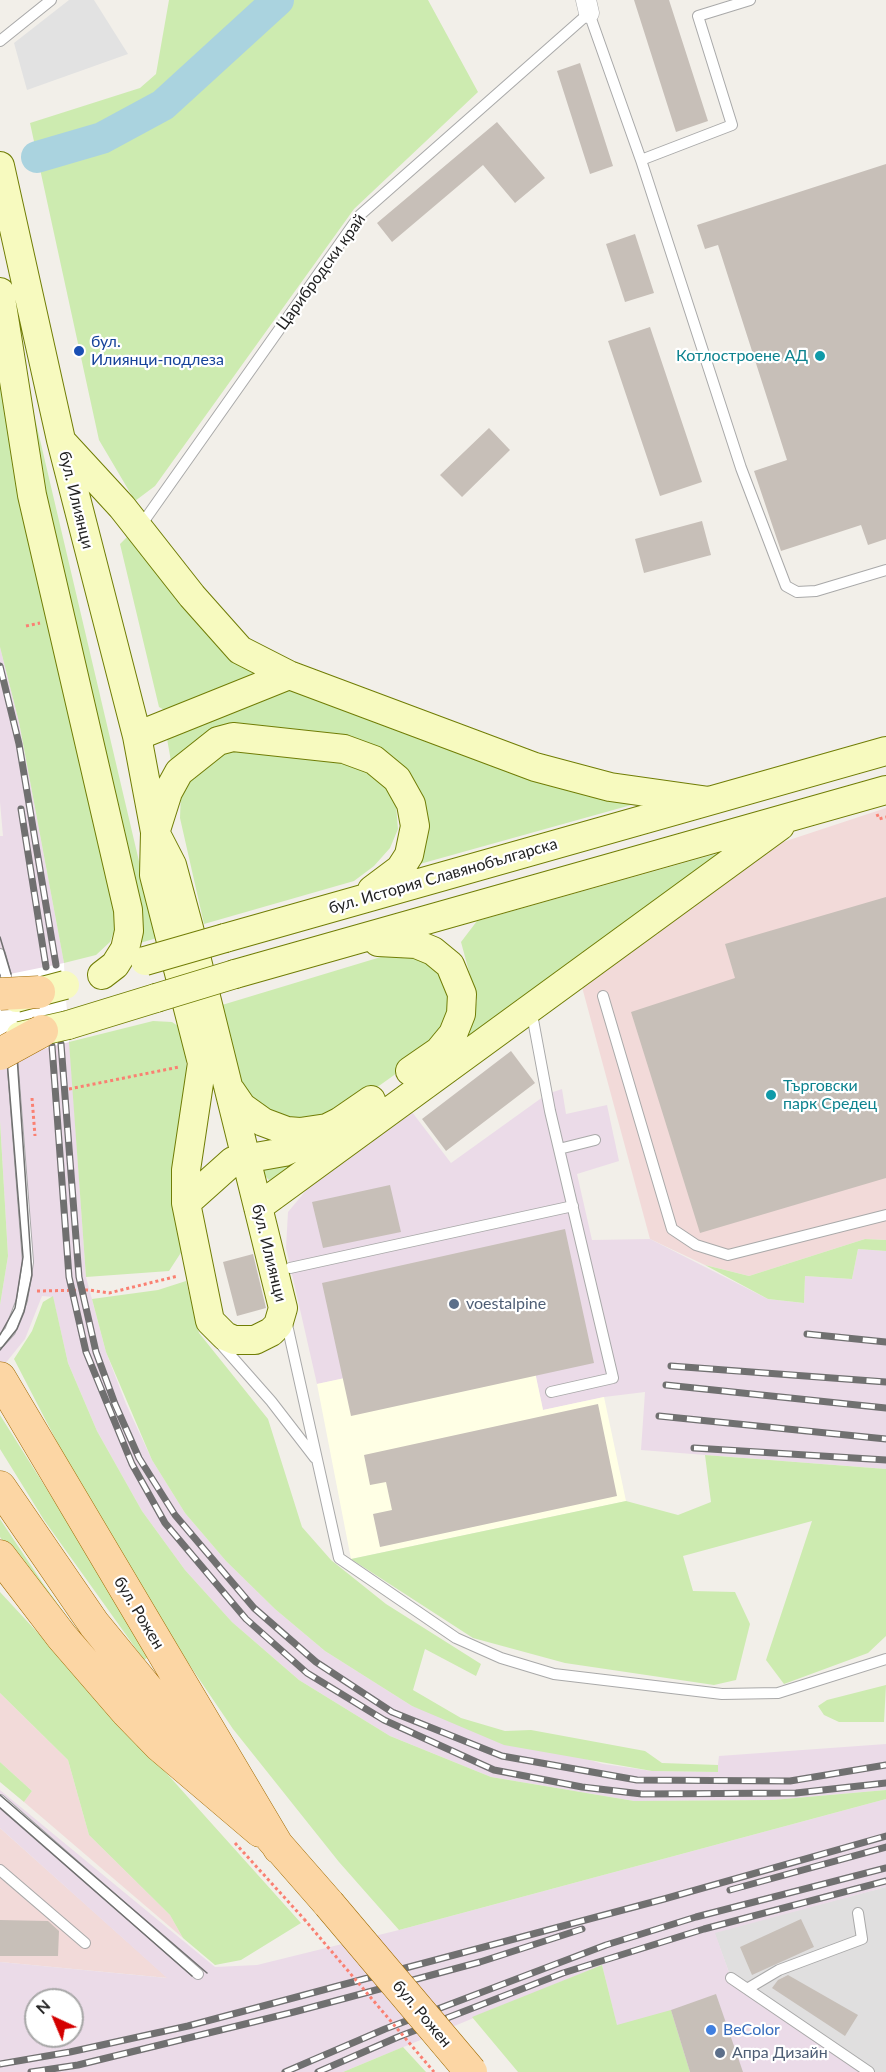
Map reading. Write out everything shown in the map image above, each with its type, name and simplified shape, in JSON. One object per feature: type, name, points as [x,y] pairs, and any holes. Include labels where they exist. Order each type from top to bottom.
[{"type":"main road","name":"бул. Илиянци","points":[[0,166],[61,440],[136,736],[155,832],[154,875],[202,1063],[186,1170],[186,1203],[210,1321],[217,1329],[234,1340],[255,1340],[271,1332],[278,1324],[283,1308],[172,865],[155,832]]},
{"type":"main road","points":[[0,251],[12,220]]},
{"type":"main road","points":[[0,292],[32,495],[128,910],[129,931],[125,949],[115,965],[102,975]]},
{"type":"main road","points":[[61,440],[139,528],[240,650],[290,675],[535,767],[610,787],[709,801]]},
{"type":"main road","points":[[136,736],[290,675]]},
{"type":"main road","points":[[155,832],[168,792],[179,772],[218,741],[233,737],[344,749],[374,760],[397,779],[411,804],[415,826],[409,855],[400,869],[376,888],[354,900]]},
{"type":"main road","name":"бул. История Славянобългарска","points":[[0,1003],[354,900],[886,751]]},
{"type":"main road","points":[[4,1050],[55,1028],[156,998],[886,790]]},
{"type":"main road","points":[[258,1207],[796,815]]},
{"type":"main road","points":[[186,1203],[233,1161],[265,1156],[302,1145],[351,1115],[439,1051],[453,1035],[462,1004],[462,994],[455,974],[433,951],[406,942],[352,941]]},
{"type":"main road","points":[[3,985],[52,989]]},
{"type":"main road","points":[[228,1086],[234,1097],[252,1115],[287,1131],[300,1132],[327,1128],[351,1115]]},
{"type":"main road","name":"бул. Рожен","points":[[2,1382],[316,1912],[471,2072]]},
{"type":"main road","name":"бул. Рожен","points":[[0,1487],[60,1576],[130,1670],[279,1848]]},
{"type":"main road","name":"бул. Рожен","points":[[0,1557],[62,1637],[160,1746],[279,1848]]},
{"type":"lane","points":[[0,41],[51,0]]},
{"type":"lane","points":[[641,160],[732,125],[698,16],[750,0]]},
{"type":"lane","points":[[587,6],[641,160],[741,468],[786,586],[797,592],[816,591],[886,570]]},
{"type":"lane","name":"Царибродски край","points":[[139,528],[360,215],[587,6]]},
{"type":"lane","points":[[0,954],[3,985]]},
{"type":"lane","points":[[603,996],[672,1228],[696,1245],[728,1256],[886,1215]]},
{"type":"lane","points":[[531,1008],[559,1149],[613,1378],[551,1392]]},
{"type":"lane","points":[[0,1342],[10,1331],[22,1300],[28,1262],[4,1050]]},
{"type":"lane","points":[[559,1149],[595,1140]]},
{"type":"lane","points":[[291,1268],[573,1206]]},
{"type":"lane","points":[[283,1308],[339,1558],[437,1627],[501,1659],[527,1667],[581,1678],[722,1694],[778,1693],[886,1659]]},
{"type":"lane","points":[[210,1321],[221,1346],[271,1401],[318,1462]]},
{"type":"lane","points":[[0,1800],[198,1974]]},
{"type":"lane","points":[[0,1870],[85,1943]]},
{"type":"lane","points":[[747,1989],[779,1970],[862,1939],[858,1913]]},
{"type":"lane","points":[[731,1978],[869,2072]]},
{"type":"path","points":[[26,626],[47,622]]},
{"type":"path","points":[[879,819],[886,817]]},
{"type":"path","points":[[69,1089],[202,1063]]},
{"type":"path","points":[[32,1098],[35,1136]]},
{"type":"path","points":[[39,1291],[89,1290],[109,1293],[160,1282],[200,1269]]},
{"type":"path","points":[[316,1912],[434,2072]]},
{"type":"shaded area","points":[[69,0],[94,0],[128,54],[27,90],[14,43]]},
{"type":"shaded area","points":[[0,647],[19,722],[64,963],[86,1277],[106,1352],[126,1404],[152,1460],[185,1513],[226,1561],[275,1609],[325,1651],[412,1706],[603,1764],[652,1771],[717,1772],[719,1756],[886,1744],[886,1790],[773,1800],[634,1801],[491,1777],[390,1736],[299,1680],[232,1622],[185,1570],[142,1511],[97,1431],[68,1363],[53,1297],[42,1296],[25,1339],[0,1370],[0,1305],[8,1256],[0,1121],[0,836],[3,836],[0,802]]},
{"type":"shaded area","points":[[886,808],[886,1240],[865,1239],[749,1276],[705,1265],[650,1239],[582,987],[771,846]]},
{"type":"shaded area","points":[[562,1089],[566,1114],[607,1105],[619,1161],[577,1174],[592,1240],[650,1239],[768,1299],[804,1303],[805,1276],[852,1279],[858,1249],[886,1251],[886,1469],[641,1450],[645,1392],[604,1397],[543,1410],[528,1339],[317,1384],[286,1248],[288,1212],[308,1188],[412,1112],[451,1163],[547,1094]]},
{"type":"shaded area","points":[[528,1339],[543,1410],[604,1397],[626,1501],[351,1559],[317,1384]]},
{"type":"shaded area","points":[[0,1693],[68,1760],[89,1835],[170,1915],[183,1938],[24,1802],[32,1791],[0,1762]]},
{"type":"shaded area","points":[[0,1790],[215,1967],[257,1965],[399,1930],[886,1799],[886,1887],[715,1933],[731,1978],[869,2072],[691,2072],[617,2026],[602,1965],[343,2072],[0,2072],[0,1962],[167,1978],[0,1828]]},
{"type":"shaded area","points":[[0,1828],[168,1978],[0,1962]]},
{"type":"shaded area","points":[[886,1887],[886,2072],[869,2072],[731,1978],[714,1932]]},
{"type":"green space","points":[[169,0],[428,0],[478,92],[354,209],[155,486],[135,501],[99,440],[30,123],[140,88],[156,74]]},
{"type":"green space","points":[[0,352],[115,907],[116,925],[110,942],[96,955],[64,963],[19,722],[0,647]]},
{"type":"green space","points":[[33,410],[157,938],[140,943],[38,473]]},
{"type":"green space","points":[[127,537],[136,537],[224,650],[258,676],[166,711],[159,707],[120,544]]},
{"type":"green space","points":[[297,684],[649,800],[409,867],[417,789],[267,731],[172,767],[166,733]]},
{"type":"green space","points":[[228,749],[344,757],[372,770],[387,787],[396,806],[398,829],[390,848],[374,866],[354,881],[204,924],[180,818],[181,792],[191,772]]},
{"type":"green space","points":[[737,848],[285,1177],[269,1180],[264,1175],[262,1169],[313,1149],[451,1051],[471,1021],[477,1001],[461,942],[477,921]]},
{"type":"green space","points":[[394,953],[415,954],[444,977],[451,1008],[443,1031],[425,1053],[341,1113],[292,1125],[245,1093],[222,1005]]},
{"type":"green space","points":[[153,1021],[172,1022],[178,1026],[185,1048],[188,1083],[182,1251],[169,1271],[86,1277],[69,1042]]},
{"type":"green space","points":[[0,1121],[8,1256],[0,1305]]},
{"type":"green space","points":[[865,1239],[886,1240],[886,1251],[858,1249],[852,1279],[805,1276],[804,1303],[768,1299],[705,1265],[749,1276]]},
{"type":"green space","points":[[186,1281],[199,1333],[268,1419],[302,1527],[331,1560],[386,1604],[481,1664],[476,1676],[425,1649],[413,1690],[461,1718],[505,1731],[531,1730],[645,1751],[662,1763],[718,1765],[718,1772],[652,1771],[504,1745],[412,1706],[325,1651],[275,1609],[226,1561],[185,1513],[152,1460],[106,1352],[92,1299],[158,1290]]},
{"type":"green space","points":[[53,1296],[68,1363],[97,1431],[142,1511],[185,1570],[232,1622],[299,1680],[390,1736],[491,1777],[634,1801],[773,1800],[886,1790],[886,1799],[399,1930],[339,1862],[233,1729],[174,1642],[85,1496],[14,1359],[32,1331],[43,1302]]},
{"type":"green space","points":[[0,1415],[151,1655],[144,1660],[44,1520],[0,1449]]},
{"type":"green space","points":[[705,1455],[886,1469],[886,1636],[868,1653],[784,1684],[766,1660],[812,1521],[683,1556],[693,1591],[735,1592],[750,1624],[736,1680],[714,1685],[565,1663],[473,1638],[351,1559],[626,1501],[678,1515],[711,1502]]},
{"type":"green space","points":[[0,1519],[108,1674],[38,1589],[0,1537]]},
{"type":"green space","points":[[0,1592],[301,1923],[241,1960],[215,1965],[183,1938],[170,1915],[89,1835],[68,1760],[0,1693]]},
{"type":"green space","points":[[886,1685],[884,1722],[839,1722],[824,1715],[818,1706],[827,1700]]},
{"type":"green space","points":[[0,1762],[32,1791],[24,1802],[0,1782]]},
{"type":"green space","points":[[602,1965],[617,2025],[671,2010],[690,2072],[518,2072],[472,2017]]},
{"type":"green space","points":[[403,2047],[426,2072],[343,2072]]},
{"type":"pier","points":[[64,963],[69,1042],[13,1057],[0,1064],[0,976]]},
{"type":"building","points":[[634,0],[669,0],[708,121],[676,132]]},
{"type":"building","points":[[580,63],[613,166],[590,174],[557,71]]},
{"type":"building","points":[[497,122],[545,178],[515,203],[483,165],[392,242],[377,223]]},
{"type":"building","name":"Котлостроене АД","points":[[886,164],[886,539],[868,545],[861,525],[781,551],[754,471],[787,460],[718,245],[705,249],[697,225]]},
{"type":"building","points":[[635,234],[654,293],[625,302],[606,244]]},
{"type":"building","points":[[650,327],[702,482],[660,496],[608,341]]},
{"type":"building","points":[[489,428],[510,450],[462,497],[440,475]]},
{"type":"building","points":[[702,521],[711,555],[644,573],[635,539]]},
{"type":"building","name":"Търговски парк Средец","points":[[886,897],[886,1178],[700,1233],[631,1012],[735,978],[725,944]]},
{"type":"building","points":[[511,1051],[535,1083],[446,1151],[422,1119]]},
{"type":"building","points":[[390,1185],[401,1232],[323,1248],[312,1202]]},
{"type":"building","name":"voestalpine","points":[[565,1229],[594,1363],[351,1416],[322,1283]]},
{"type":"building","points":[[253,1254],[266,1308],[237,1316],[223,1262]]},
{"type":"building","points":[[598,1404],[617,1496],[380,1547],[373,1514],[392,1510],[386,1482],[370,1485],[364,1455]]},
{"type":"building","points":[[801,1919],[814,1947],[752,1975],[740,1947]]},
{"type":"building","points":[[0,1920],[48,1921],[59,1931],[58,1956],[0,1956]]},
{"type":"building","points":[[788,1975],[858,2015],[845,2036],[772,1988],[778,1980]]},
{"type":"building","points":[[716,1994],[743,2072],[690,2072],[671,2010]]},
{"type":"waterway","points":[[37,157],[102,138],[163,105],[278,0]]},
{"type":"tram line","points":[[0,937],[11,974]]},
{"type":"tram line","points":[[0,1350],[17,1329],[24,1312],[32,1275],[17,1056]]},
{"type":"tram line","points":[[0,1335],[15,1308],[23,1257],[7,1060]]},
{"type":"tram line","points":[[0,1795],[207,1973]]},
{"type":"tram line","points":[[0,1808],[192,1976]]},
{"type":"railway","points":[[0,666],[19,744],[56,965]]},
{"type":"railway","points":[[21,809],[46,967]]},
{"type":"railway","points":[[61,1044],[79,1277],[96,1352],[115,1404],[139,1458],[175,1515],[254,1608],[316,1662],[392,1712],[502,1756],[637,1780],[790,1781],[886,1765]]},
{"type":"railway","points":[[52,1046],[69,1277],[86,1352],[132,1464],[165,1523],[246,1619],[307,1673],[384,1720],[494,1770],[582,1787],[642,1794],[796,1793],[886,1783]]},
{"type":"railway","points":[[807,1334],[886,1342]]},
{"type":"railway","points":[[671,1366],[886,1382]]},
{"type":"railway","points":[[666,1385],[886,1408]]},
{"type":"railway","points":[[659,1416],[886,1439]]},
{"type":"railway","points":[[694,1448],[886,1460]]},
{"type":"railway","points":[[0,2064],[70,2052],[188,2026],[664,1899],[886,1836]]},
{"type":"railway","points":[[730,1890],[886,1847]]},
{"type":"railway","points":[[285,2072],[385,2029],[606,1945],[696,1917],[886,1868]]},
{"type":"railway","points":[[318,2072],[398,2037],[563,1973],[704,1929],[886,1881]]},
{"type":"railway","points":[[31,2072],[78,2065],[294,2012],[480,1962],[582,1929]]},
{"type":"place","name":"бул. Илиянци-подлеза","points":[[79,351]]},
{"type":"place","name":"Котлостроене АД","points":[[820,356]]},
{"type":"place","name":"Търговски парк Средец","points":[[771,1095]]},
{"type":"place","name":"voestalpine","points":[[454,1304]]},
{"type":"place","name":"BeColor","points":[[711,2030]]},
{"type":"place","name":"Апра Дизайн","points":[[720,2053]]}]
